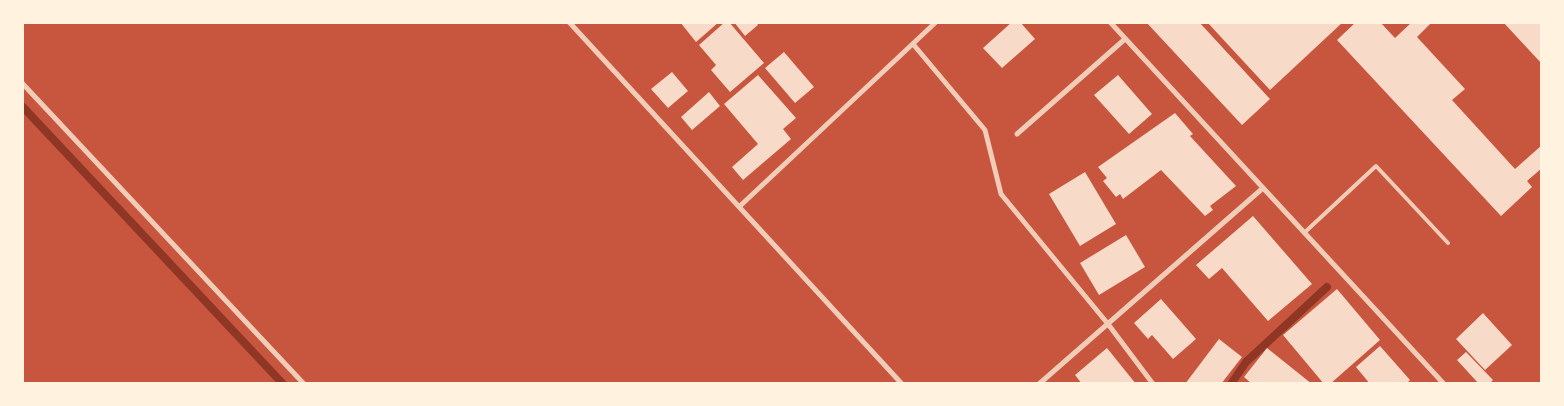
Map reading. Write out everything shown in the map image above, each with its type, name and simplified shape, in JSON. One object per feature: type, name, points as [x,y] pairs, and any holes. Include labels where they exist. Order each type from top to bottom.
[{"type":"street","points":[[569,22],[902,384]]},
{"type":"street","points":[[740,206],[936,22]]},
{"type":"street","points":[[1110,22],[1444,384]]},
{"type":"street","points":[[1017,134],[1125,39]]},
{"type":"street","points":[[914,44],[986,130],[1001,194],[1108,324],[1153,384]]},
{"type":"street","points":[[22,83],[304,384]]},
{"type":"street","points":[[1039,384],[1263,188]]},
{"type":"lane","points":[[1304,232],[1376,166],[1448,243]]},
{"type":"building","points":[[680,22],[719,22],[696,42]]},
{"type":"building","points":[[725,22],[729,22],[764,63],[730,92],[711,70],[716,65],[699,45]]},
{"type":"building","points":[[734,22],[756,22],[758,25],[745,36]]},
{"type":"building","points":[[1012,22],[1020,22],[1035,39],[1002,68],[983,48]]},
{"type":"building","points":[[1146,22],[1199,22],[1270,99],[1242,125]]},
{"type":"building","points":[[1207,22],[1343,22],[1270,90]]},
{"type":"building","points":[[1356,22],[1380,22],[1395,38],[1412,22],[1432,22],[1417,37],[1465,89],[1452,100],[1515,169],[1542,145],[1542,168],[1527,181],[1532,187],[1501,216],[1337,40]]},
{"type":"building","points":[[1503,22],[1542,22],[1542,64]]},
{"type":"building","points":[[784,52],[814,87],[795,103],[765,68]]},
{"type":"building","points":[[672,72],[688,91],[668,108],[651,89]]},
{"type":"building","points":[[758,75],[796,118],[783,129],[791,139],[743,180],[732,167],[758,144],[724,104]]},
{"type":"building","points":[[1118,75],[1152,114],[1129,134],[1094,95]]},
{"type":"building","points":[[709,92],[720,106],[692,130],[681,117]]},
{"type":"building","points":[[1175,113],[1193,134],[1190,136],[1236,186],[1210,206],[1213,210],[1205,216],[1161,170],[1123,199],[1120,194],[1116,197],[1103,181],[1107,178],[1098,167]]},
{"type":"building","points":[[1085,172],[1116,224],[1080,246],[1049,194]]},
{"type":"building","points":[[1253,216],[1312,284],[1268,321],[1222,268],[1209,279],[1196,265]]},
{"type":"building","points":[[1126,235],[1145,267],[1099,295],[1080,263]]},
{"type":"building","points":[[1337,289],[1380,340],[1330,384],[1324,384],[1283,335]]},
{"type":"building","points":[[1161,299],[1196,339],[1173,359],[1152,335],[1148,339],[1134,323]]},
{"type":"building","points":[[1483,313],[1512,345],[1485,370],[1456,339]]},
{"type":"building","points":[[1219,339],[1242,357],[1221,384],[1185,384]]},
{"type":"building","points":[[1380,346],[1410,380],[1406,384],[1370,384],[1356,367]]},
{"type":"building","points":[[1107,348],[1136,384],[1082,384],[1075,375]]},
{"type":"building","points":[[1267,348],[1312,384],[1252,384],[1244,377]]},
{"type":"building","points":[[1466,352],[1493,380],[1489,384],[1479,384],[1457,360]]},
{"type":"waterway","points":[[22,106],[283,384]]},
{"type":"waterway","points":[[1231,384],[1246,362],[1327,287]]}]
